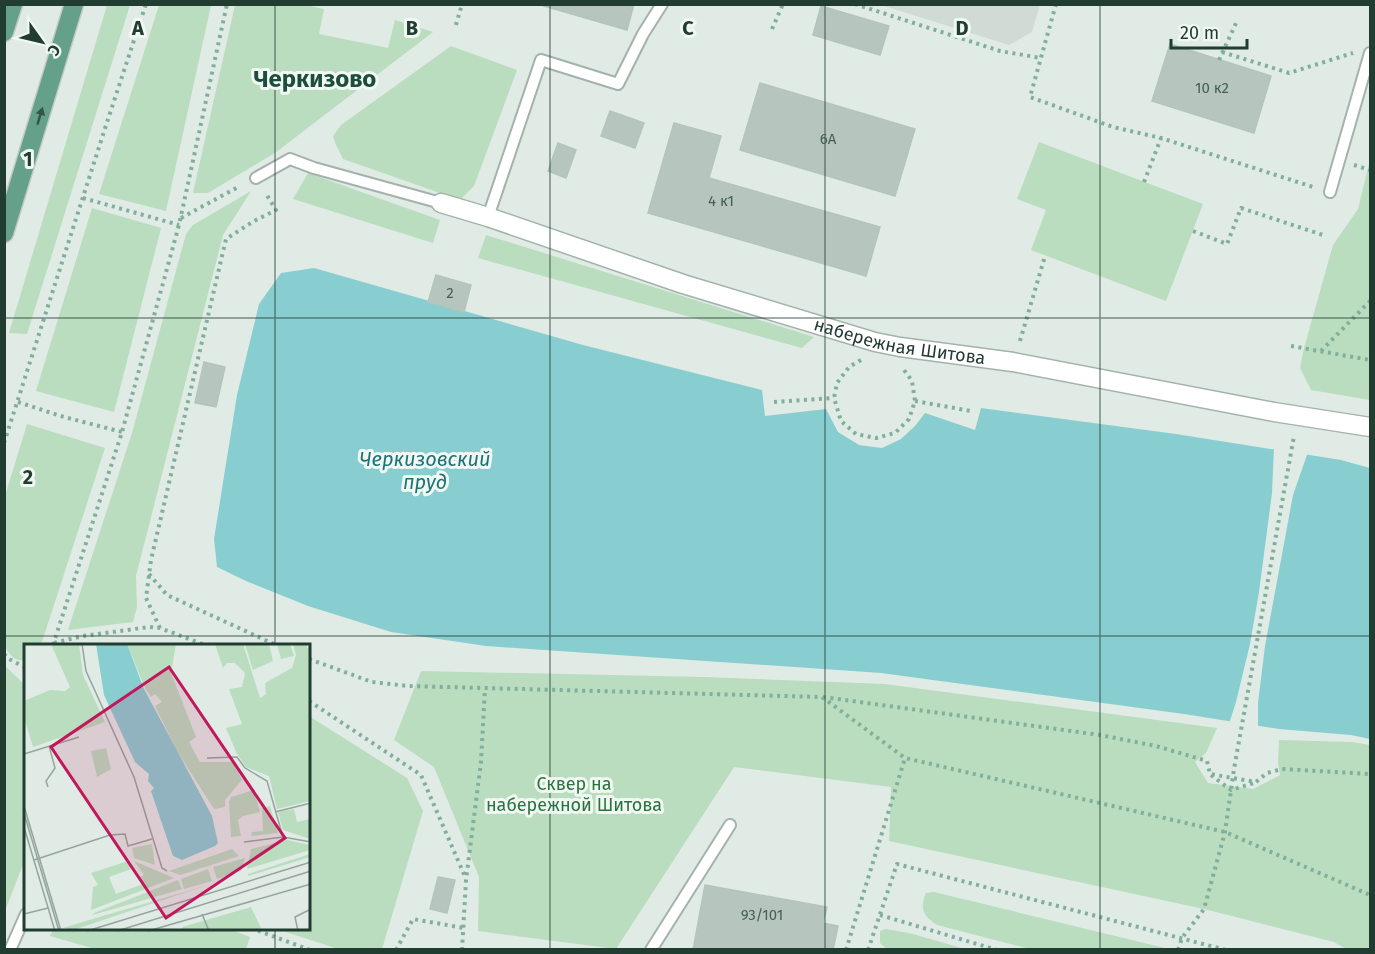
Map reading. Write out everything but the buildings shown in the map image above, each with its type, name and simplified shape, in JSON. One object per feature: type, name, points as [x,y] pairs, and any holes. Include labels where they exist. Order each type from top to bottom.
[{"type":"main road","points":[[4,32],[13,4]]},
{"type":"main road","points":[[4,232],[74,4]]},
{"type":"street","name":"набережная Шитова","points":[[441,202],[683,284],[874,342],[900,356],[1013,362],[1274,412],[1371,427]]},
{"type":"lane","points":[[488,217],[541,60],[618,84],[643,33],[662,4]]},
{"type":"lane","points":[[1330,192],[1365,52]]},
{"type":"lane","points":[[256,178],[290,159],[314,168],[441,202]]},
{"type":"lane","points":[[651,950],[730,825]]},
{"type":"lane","points":[[10,950],[24,918]]},
{"type":"path","points":[[4,443],[146,4]]},
{"type":"path","points":[[53,644],[122,432],[179,225],[227,4]]},
{"type":"path","points":[[456,25],[462,4]]},
{"type":"path","points":[[772,29],[783,4]]},
{"type":"path","points":[[855,4],[1000,51],[1041,58]]},
{"type":"path","points":[[1056,4],[1030,97],[1113,127],[1161,138],[1330,192]]},
{"type":"path","points":[[1219,60],[1237,21]]},
{"type":"path","points":[[1222,52],[1289,73],[1365,52]]},
{"type":"path","points":[[1144,182],[1161,138]]},
{"type":"path","points":[[1350,164],[1371,170]]},
{"type":"path","points":[[180,218],[256,178]]},
{"type":"path","points":[[83,198],[179,225]]},
{"type":"path","points":[[1193,231],[1227,244],[1241,208],[1323,235]]},
{"type":"path","points":[[160,628],[146,598],[150,560],[226,238],[276,210]]},
{"type":"path","points":[[1013,362],[1045,256]]},
{"type":"path","points":[[1321,351],[1371,301]]},
{"type":"path","points":[[1291,346],[1371,360]]},
{"type":"path","points":[[868,356],[849,367],[837,383],[834,398],[842,421],[856,434],[876,438],[895,433],[909,420],[915,401],[912,381],[900,356]]},
{"type":"path","points":[[774,402],[834,398]]},
{"type":"path","points":[[915,401],[971,411]]},
{"type":"path","points":[[18,402],[122,432]]},
{"type":"path","points":[[1178,950],[1182,938],[1204,909],[1225,832],[1234,769],[1296,426]]},
{"type":"path","points":[[149,574],[167,595],[274,644]]},
{"type":"path","points":[[53,644],[83,636],[149,627],[160,628],[198,644]]},
{"type":"path","points":[[4,654],[24,667]]},
{"type":"path","points":[[310,658],[372,682],[408,686],[822,697],[1100,735],[1156,746],[1208,761],[1210,774],[1231,790]]},
{"type":"path","points":[[462,950],[466,880],[481,762],[485,689]]},
{"type":"path","points":[[822,697],[905,758],[1225,832],[1371,895]]},
{"type":"path","points":[[310,702],[421,774],[466,880]]},
{"type":"path","points":[[846,950],[905,758]]},
{"type":"path","points":[[1231,790],[1256,782],[1267,773],[1282,769],[1371,774]]},
{"type":"path","points":[[1210,774],[1256,782]]},
{"type":"path","points":[[868,950],[897,864],[1226,950]]},
{"type":"path","points":[[880,915],[997,950]]},
{"type":"path","points":[[396,950],[413,919],[464,928]]},
{"type":"path","points":[[256,930],[310,950]]},
{"type":"shaded area","points":[[881,5],[1040,5],[1032,32],[1009,45]]},
{"type":"green space","points":[[302,4],[324,9],[319,34],[388,48],[395,20],[433,32],[275,153],[208,193],[193,193],[235,5]]},
{"type":"green space","points":[[107,5],[130,5],[27,334],[9,333]]},
{"type":"green space","points":[[159,5],[211,5],[166,211],[99,194]]},
{"type":"green space","points":[[451,46],[517,70],[474,186],[460,200],[343,159],[333,136],[341,125]]},
{"type":"green space","points":[[1039,142],[1203,204],[1166,301],[1031,250],[1046,210],[1017,199]]},
{"type":"green space","points":[[1370,160],[1370,400],[1311,390],[1300,368],[1333,245],[1358,209]]},
{"type":"green space","points":[[308,173],[440,220],[433,243],[293,199]]},
{"type":"green space","points":[[251,191],[223,235],[136,576],[137,607],[133,622],[68,630],[132,433],[186,234],[193,225]]},
{"type":"green space","points":[[92,208],[161,228],[114,412],[36,391]]},
{"type":"green space","points":[[486,235],[814,337],[802,348],[478,258]]},
{"type":"green space","points":[[27,424],[105,448],[41,644],[24,644],[24,660],[13,657],[5,647],[5,496]]},
{"type":"green space","points":[[4,665],[24,684],[24,812],[22,815],[24,816],[24,862],[5,911]]},
{"type":"green space","name":"Сквер на набережной Шитова","points":[[421,671],[705,677],[885,684],[1217,728],[1206,753],[1195,762],[1208,783],[1253,789],[1280,775],[1279,740],[1352,742],[1370,745],[1370,949],[1346,949],[1334,942],[1204,909],[889,841],[891,787],[734,767],[616,949],[478,931],[479,877],[434,767],[394,740]]},
{"type":"green space","points":[[310,717],[407,778],[423,811],[382,949],[338,949],[280,930],[310,930]]},
{"type":"green space","points":[[934,892],[1169,949],[1030,949],[937,925],[929,919],[923,908],[926,893]]},
{"type":"green space","points":[[886,929],[965,949],[886,948],[880,943],[880,931]]},
{"type":"green space","points":[[53,930],[232,930],[250,937],[246,949],[95,949],[50,936]]},
{"type":"water","name":"Черкизовский пруд","points":[[314,268],[583,345],[762,390],[765,416],[826,409],[838,432],[859,445],[882,448],[901,439],[925,413],[975,430],[981,408],[1176,434],[1341,460],[1370,468],[1370,739],[1351,735],[1279,729],[881,673],[486,646],[391,632],[308,606],[246,581],[217,567],[214,539],[237,395],[259,304],[281,273]]},
{"type":"pier","points":[[1274,447],[1308,452],[1293,495],[1265,646],[1258,703],[1258,729],[1229,724],[1250,644],[1259,592],[1272,493]]},
{"type":"district","name":"Черкизово","points":[[315,79]]}]
